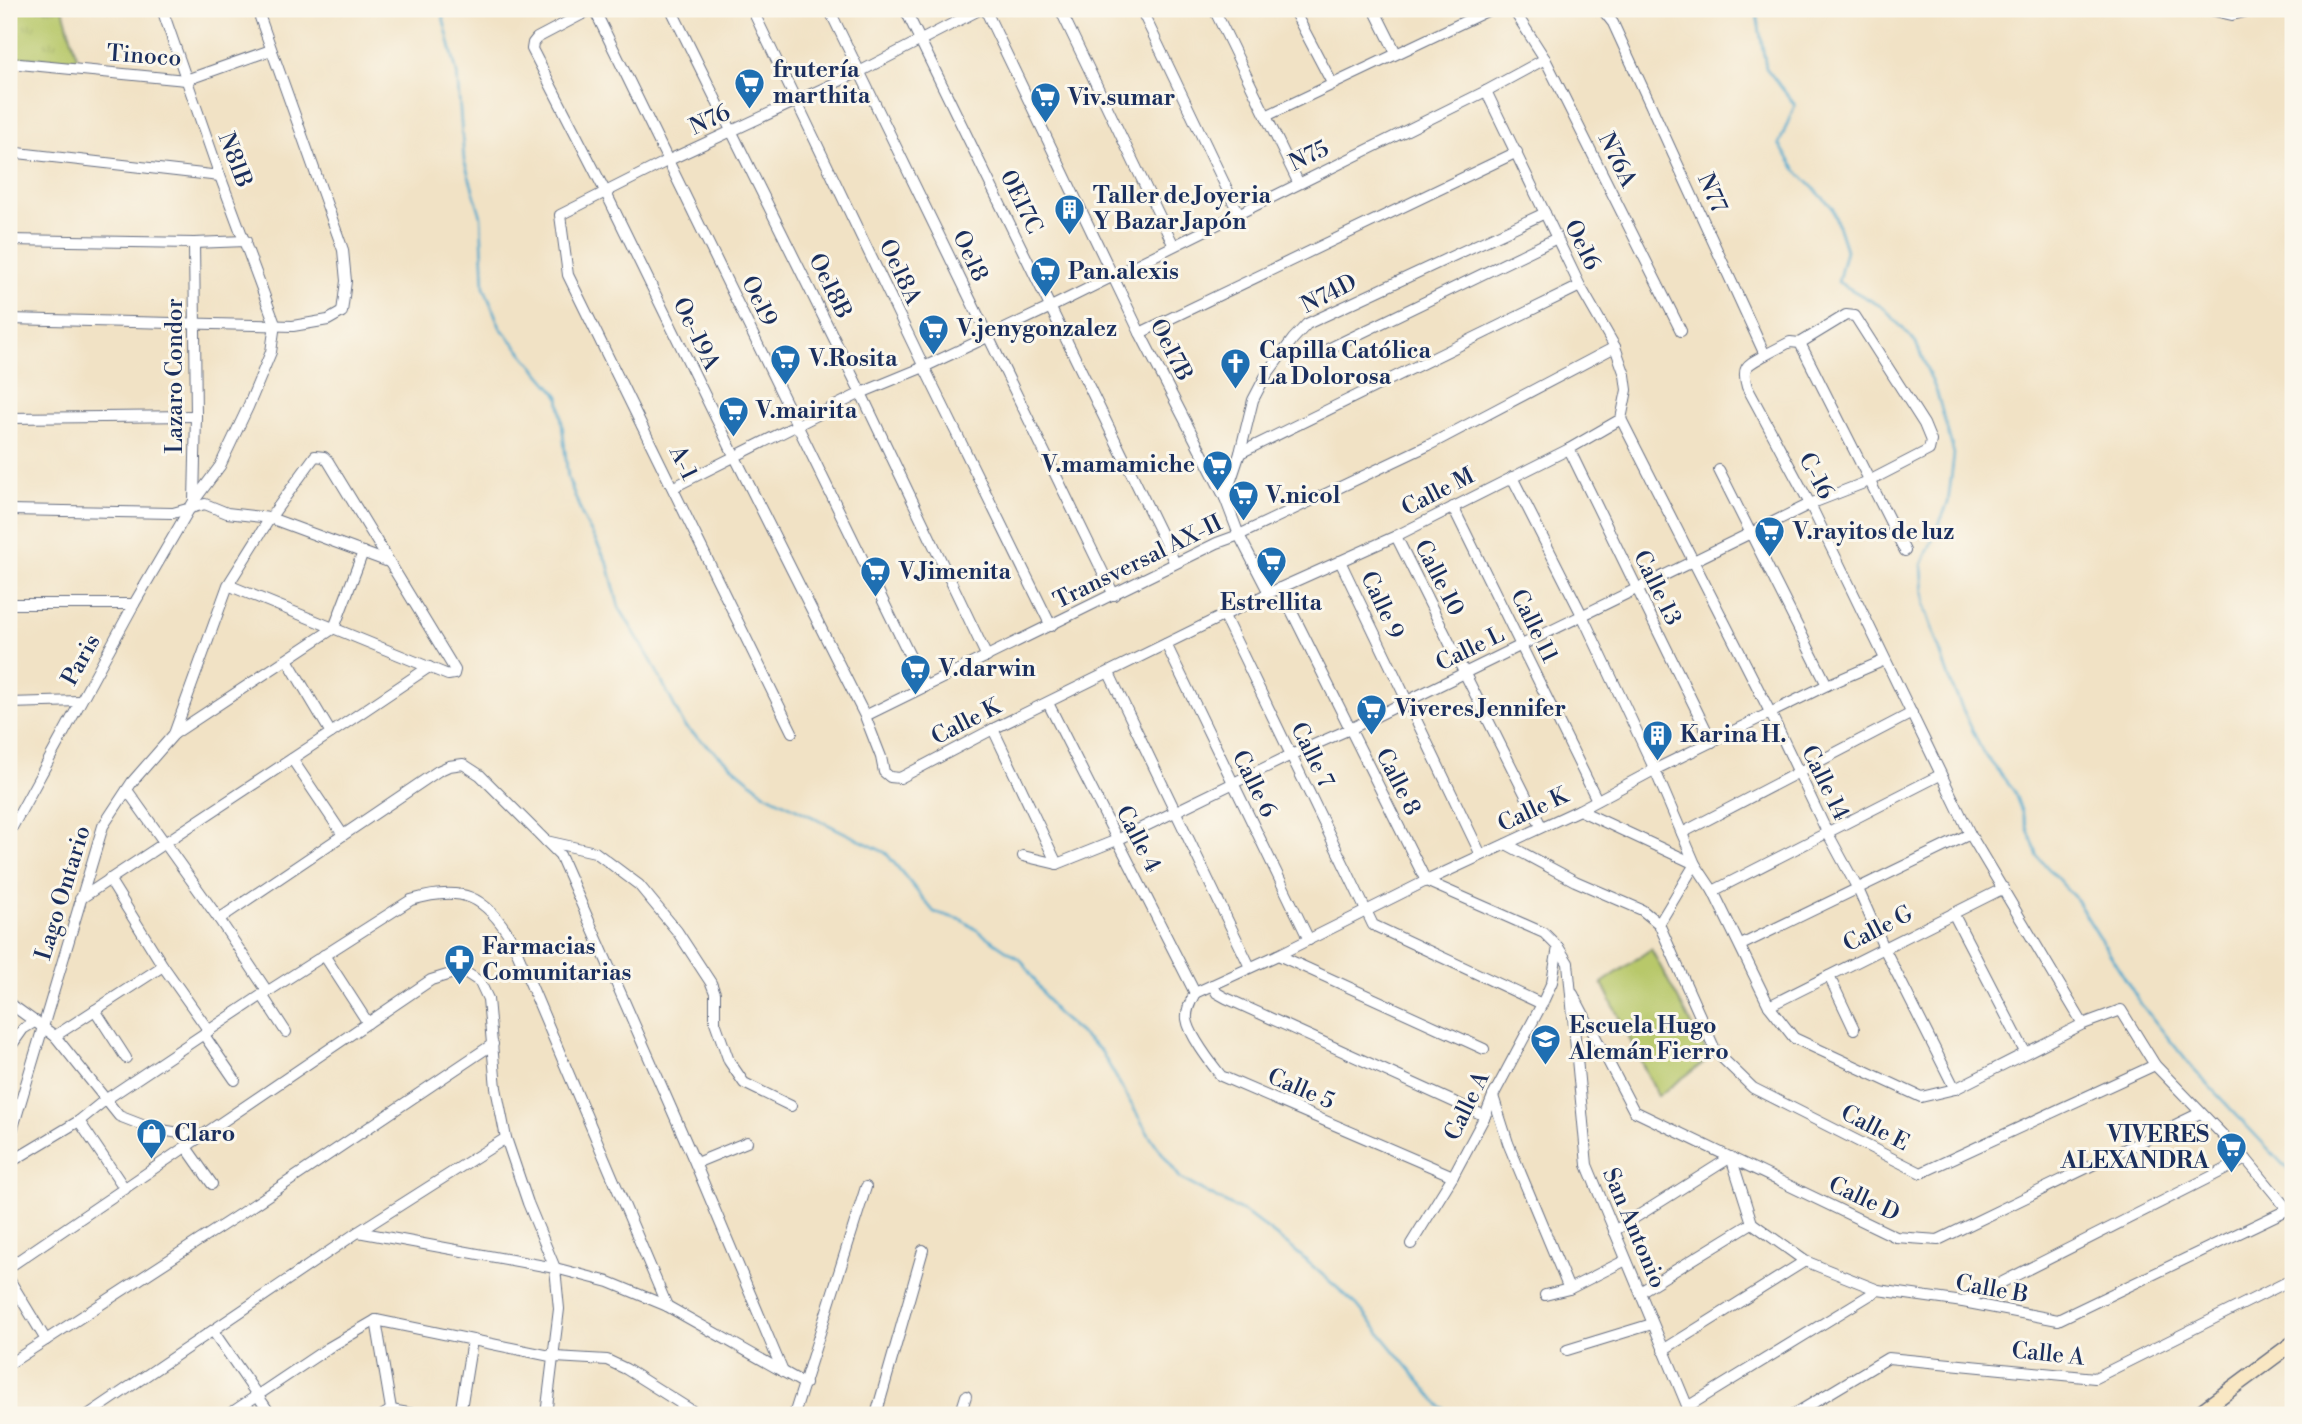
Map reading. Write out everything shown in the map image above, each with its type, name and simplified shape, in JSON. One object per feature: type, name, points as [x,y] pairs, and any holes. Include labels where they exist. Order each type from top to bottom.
[{"type":"street","name":"N81B","points":[[162,9],[275,324]]},
{"type":"street","points":[[9,319],[293,326],[328,320],[342,312],[346,281],[343,250],[257,9]]},
{"type":"street","name":"Oe-19A","points":[[593,9],[533,43],[533,52],[605,191],[865,716],[881,757]]},
{"type":"street","name":"Oe19","points":[[593,9],[925,687]]},
{"type":"street","name":"Oe18B","points":[[671,9],[733,130],[987,657]]},
{"type":"street","name":"Oe18A","points":[[752,9],[1051,626]]},
{"type":"street","name":"Oe18","points":[[829,9],[1114,595]]},
{"type":"street","name":"0E17C","points":[[905,9],[1175,564]]},
{"type":"street","name":"N76","points":[[568,210],[861,71],[983,9]]},
{"type":"street","name":"Oe17B","points":[[983,9],[1269,593]]},
{"type":"street","points":[[1060,9],[1173,244]]},
{"type":"street","points":[[1141,9],[1238,212]]},
{"type":"street","points":[[1214,9],[1298,182]]},
{"type":"street","points":[[1293,9],[1332,83]]},
{"type":"street","points":[[1374,9],[1396,53]]},
{"type":"street","points":[[1266,116],[1491,9]]},
{"type":"street","name":"N76A","points":[[1513,9],[1545,58],[1681,331]]},
{"type":"street","name":"N77","points":[[1602,9],[1614,23],[1765,355]]},
{"type":"street","points":[[2207,9],[2232,15],[2257,9]]},
{"type":"street","name":"Tinoco","points":[[9,63],[186,80],[271,50]]},
{"type":"street","name":"N75","points":[[674,487],[861,393],[924,367],[1051,307],[1173,244],[1486,91],[1545,58]]},
{"type":"street","name":"Oe16","points":[[1486,91],[1580,286],[1615,347],[1625,375],[1627,390],[1622,419]]},
{"type":"street","points":[[9,152],[220,176]]},
{"type":"street","points":[[1140,333],[1517,152]]},
{"type":"street","name":"A-1","points":[[568,210],[560,216],[568,275],[792,732]]},
{"type":"street","name":"N74D","points":[[1224,498],[1240,453],[1253,400],[1265,377],[1307,324],[1545,213]]},
{"type":"street","points":[[1326,349],[1557,238]]},
{"type":"street","points":[[9,240],[194,243],[246,241]]},
{"type":"street","name":"Lazaro Condor","points":[[192,505],[196,416],[194,243]]},
{"type":"street","points":[[1240,453],[1580,286]]},
{"type":"street","name":"Calle L","points":[[1058,864],[1116,840],[1407,702],[1810,504],[1869,481],[1929,450],[1931,441],[1924,424],[1855,316],[1846,315],[1800,343]]},
{"type":"street","points":[[192,505],[220,466],[248,407],[271,352],[275,324]]},
{"type":"street","points":[[1765,355],[1790,342],[1800,343],[1905,551]]},
{"type":"street","name":"Transversal AX-II","points":[[865,716],[1175,564],[1429,445],[1615,347]]},
{"type":"street","name":"C-16","points":[[1765,355],[1745,367],[1747,387],[1810,504],[1970,834],[2083,1024]]},
{"type":"street","points":[[9,418],[196,416]]},
{"type":"street","name":"Calle M","points":[[1269,593],[1396,536],[1569,449],[1622,419]]},
{"type":"street","name":"Calle 14","points":[[1622,419],[1771,714],[1827,832],[1858,888],[1884,948],[1955,1089]]},
{"type":"street","name":"Calle 13","points":[[1569,449],[1712,742]]},
{"type":"street","name":"Lago Ontario","points":[[9,1141],[40,1024],[103,826],[127,790],[174,734],[228,585],[265,518],[315,456],[324,457],[328,461],[390,562]]},
{"type":"street","points":[[1719,470],[1827,685]]},
{"type":"street","points":[[1512,477],[1582,615],[1695,864],[1713,891],[1769,1006],[1794,1038],[1921,1097],[1955,1089],[2083,1024],[2121,1010],[2155,1065],[2246,1159],[2290,1213]]},
{"type":"street","points":[[9,510],[173,513],[192,505],[205,504],[227,513],[265,518],[363,552],[390,562],[455,670],[454,674],[448,675],[228,585]]},
{"type":"street","name":"Paris","points":[[9,832],[134,604],[192,505]]},
{"type":"street","name":"Calle 11","points":[[1453,507],[1597,800]]},
{"type":"street","name":"Calle 10","points":[[1396,536],[1541,826]]},
{"type":"street","points":[[174,734],[334,628],[363,552]]},
{"type":"street","name":"Calle 9","points":[[1340,561],[1481,855]]},
{"type":"street","name":"Calle 8","points":[[1280,588],[1426,881]]},
{"type":"street","name":"Calle K","points":[[881,757],[886,775],[900,778],[993,729],[1269,593]]},
{"type":"street","points":[[9,604],[134,604]]},
{"type":"street","name":"Calle 7","points":[[1223,616],[1366,911]]},
{"type":"street","name":"Calle 6","points":[[1166,644],[1309,940]]},
{"type":"street","points":[[288,660],[331,733]]},
{"type":"street","name":"Calle K","points":[[1195,993],[1541,826],[1580,810],[1654,769],[1827,685],[1885,660]]},
{"type":"street","points":[[79,899],[429,667]]},
{"type":"street","points":[[1109,673],[1250,967]]},
{"type":"street","points":[[9,703],[80,701]]},
{"type":"street","name":"Calle 4","points":[[1048,703],[1195,993]]},
{"type":"street","points":[[1682,832],[1912,713]]},
{"type":"street","points":[[993,729],[1058,864]]},
{"type":"street","points":[[292,759],[343,835]]},
{"type":"street","points":[[219,919],[438,771],[463,764],[480,775],[560,855],[696,1163],[783,1372]]},
{"type":"street","points":[[1713,891],[1940,775]]},
{"type":"street","points":[[127,790],[219,919],[286,1032]]},
{"type":"street","points":[[1580,810],[1695,864]]},
{"type":"street","points":[[1741,945],[1970,834]]},
{"type":"street","points":[[546,841],[595,852],[639,885],[677,931],[711,983],[715,993],[715,1022],[729,1061],[744,1083],[791,1106]]},
{"type":"street","points":[[1506,844],[1576,881],[1642,910],[1660,924],[1695,864]]},
{"type":"street","points":[[1023,856],[1058,864]]},
{"type":"street","points":[[109,879],[235,1080]]},
{"type":"street","points":[[1426,881],[1544,933],[1558,947]]},
{"type":"street","name":"Calle G","points":[[1769,1006],[2004,888]]},
{"type":"street","points":[[9,1163],[79,1121],[105,1100],[264,993],[411,900],[432,894],[460,893],[489,907],[512,940],[667,1306]]},
{"type":"street","points":[[1366,911],[1373,925],[1542,1004]]},
{"type":"street","points":[[1953,913],[2025,1052]]},
{"type":"street","name":"Calle E","points":[[1660,924],[1716,1052],[1753,1088],[1921,1173],[2155,1065]]},
{"type":"street","name":"San Antonio","points":[[1558,947],[1568,963],[1573,993],[1587,1165],[1689,1411]]},
{"type":"street","name":"Calle A","points":[[1411,1244],[1453,1175],[1542,1004],[1552,982],[1558,947]]},
{"type":"street","points":[[324,955],[368,1023]]},
{"type":"street","points":[[1278,955],[1484,1049]]},
{"type":"street","points":[[55,1036],[163,965]]},
{"type":"street","points":[[9,1267],[431,980],[465,972],[480,982],[488,999],[496,1088],[506,1138],[528,1203],[555,1268],[559,1309],[546,1415]]},
{"type":"street","points":[[1829,976],[1854,1029]]},
{"type":"street","points":[[1552,982],[1570,982]]},
{"type":"street","points":[[1212,985],[1217,993],[1226,998],[1485,1116]]},
{"type":"street","name":"Calle 5","points":[[1195,993],[1189,1004],[1187,1022],[1221,1076],[1453,1175]]},
{"type":"street","name":"Calle D","points":[[1573,993],[1634,1111],[1896,1237],[1938,1240],[2200,1113]]},
{"type":"street","points":[[9,1003],[55,1036],[116,1114],[128,1121],[167,1131],[203,1135]]},
{"type":"street","points":[[95,1010],[126,1058]]},
{"type":"street","points":[[9,1049],[23,1029],[40,1024]]},
{"type":"street","points":[[9,1364],[240,1214],[493,1044]]},
{"type":"street","points":[[1493,1096],[1508,1143],[1569,1289]]},
{"type":"street","points":[[79,1121],[125,1189]]},
{"type":"street","points":[[88,1415],[358,1232],[506,1138]]},
{"type":"street","points":[[696,1163],[747,1142]]},
{"type":"street","points":[[186,1147],[212,1184]]},
{"type":"street","points":[[1614,1231],[1731,1157],[1752,1223],[1640,1292]]},
{"type":"street","points":[[1963,1303],[2246,1159]]},
{"type":"street","points":[[794,1415],[866,1187]]},
{"type":"street","name":"Calle B","points":[[1752,1223],[1805,1261],[1878,1290],[2058,1320],[2290,1213]]},
{"type":"street","points":[[358,1232],[555,1268],[609,1282],[667,1306],[805,1384]]},
{"type":"street","points":[[876,1415],[923,1250]]},
{"type":"street","points":[[1545,1295],[1569,1289],[1626,1260]]},
{"type":"street","points":[[1663,1350],[1805,1261]]},
{"type":"street","points":[[9,1279],[46,1340]]},
{"type":"street","name":"Calle A","points":[[1793,1415],[1888,1358],[2095,1378],[2293,1279]]},
{"type":"street","points":[[1689,1411],[1878,1290]]},
{"type":"street","points":[[228,1415],[328,1348],[376,1320],[555,1357],[607,1360],[699,1415]]},
{"type":"street","points":[[376,1320],[389,1413],[420,1415]]},
{"type":"street","points":[[1567,1349],[1653,1324]]},
{"type":"street","points":[[213,1331],[271,1415]]},
{"type":"street","points":[[460,1415],[472,1340]]},
{"type":"street","points":[[2196,1415],[2293,1343]]},
{"type":"street","points":[[960,1415],[966,1396]]},
{"type":"green space","points":[[9,9],[63,9],[78,61],[9,57]]},
{"type":"green space","points":[[1651,949],[1710,1058],[1658,1096],[1602,983]]},
{"type":"waterway","points":[[441,9],[457,73],[464,160],[481,216],[484,287],[500,327],[559,396],[568,478],[583,517],[608,564],[619,607],[652,662],[685,727],[766,794],[886,853],[934,912],[962,920],[1022,961],[1056,1013],[1101,1051],[1149,1135],[1181,1179],[1247,1214],[1293,1249],[1357,1305],[1440,1406],[1454,1415]]},
{"type":"waterway","points":[[1756,9],[1766,68],[1795,105],[1779,144],[1796,170],[1832,207],[1846,250],[1838,282],[1884,308],[1916,343],[1937,393],[1954,454],[1948,503],[1922,565],[1925,608],[1952,686],[1982,751],[2014,791],[2038,857],[2075,898],[2141,1004],[2194,1070],[2293,1175]]},
{"type":"place","name":"frutería marthita","points":[[750,110]]},
{"type":"place","name":"Viv.sumar","points":[[1045,125]]},
{"type":"place","name":"Taller de Joyeria Y Bazar Japón","points":[[1070,236]]},
{"type":"place","name":"Pan.alexis","points":[[1045,299]]},
{"type":"place","name":"V.jenygonzalez","points":[[934,356]]},
{"type":"place","name":"V.Rosita","points":[[786,386]]},
{"type":"place","name":"Capilla Católica La Dolorosa","points":[[1236,391]]},
{"type":"place","name":"V.mairita","points":[[733,438]]},
{"type":"place","name":"V.mamamiche","points":[[1218,492]]},
{"type":"place","name":"V.nicol","points":[[1243,523]]},
{"type":"place","name":"V.rayitos de luz","points":[[1770,559]]},
{"type":"place","name":"Estrellita","points":[[1271,589]]},
{"type":"place","name":"V.Jimenita","points":[[876,599]]},
{"type":"place","name":"V.darwin","points":[[916,696]]},
{"type":"place","name":"Viveres Jennifer","points":[[1372,736]]},
{"type":"place","name":"Karina H.","points":[[1657,762]]},
{"type":"place","name":"Farmacias Comunitarias","points":[[459,987]]},
{"type":"place","name":"Escuela Hugo Alemán Fierro","points":[[1546,1066]]},
{"type":"place","name":"Claro","points":[[151,1161]]},
{"type":"place","name":"VIVERES ALEXANDRA","points":[[2232,1175]]}]
